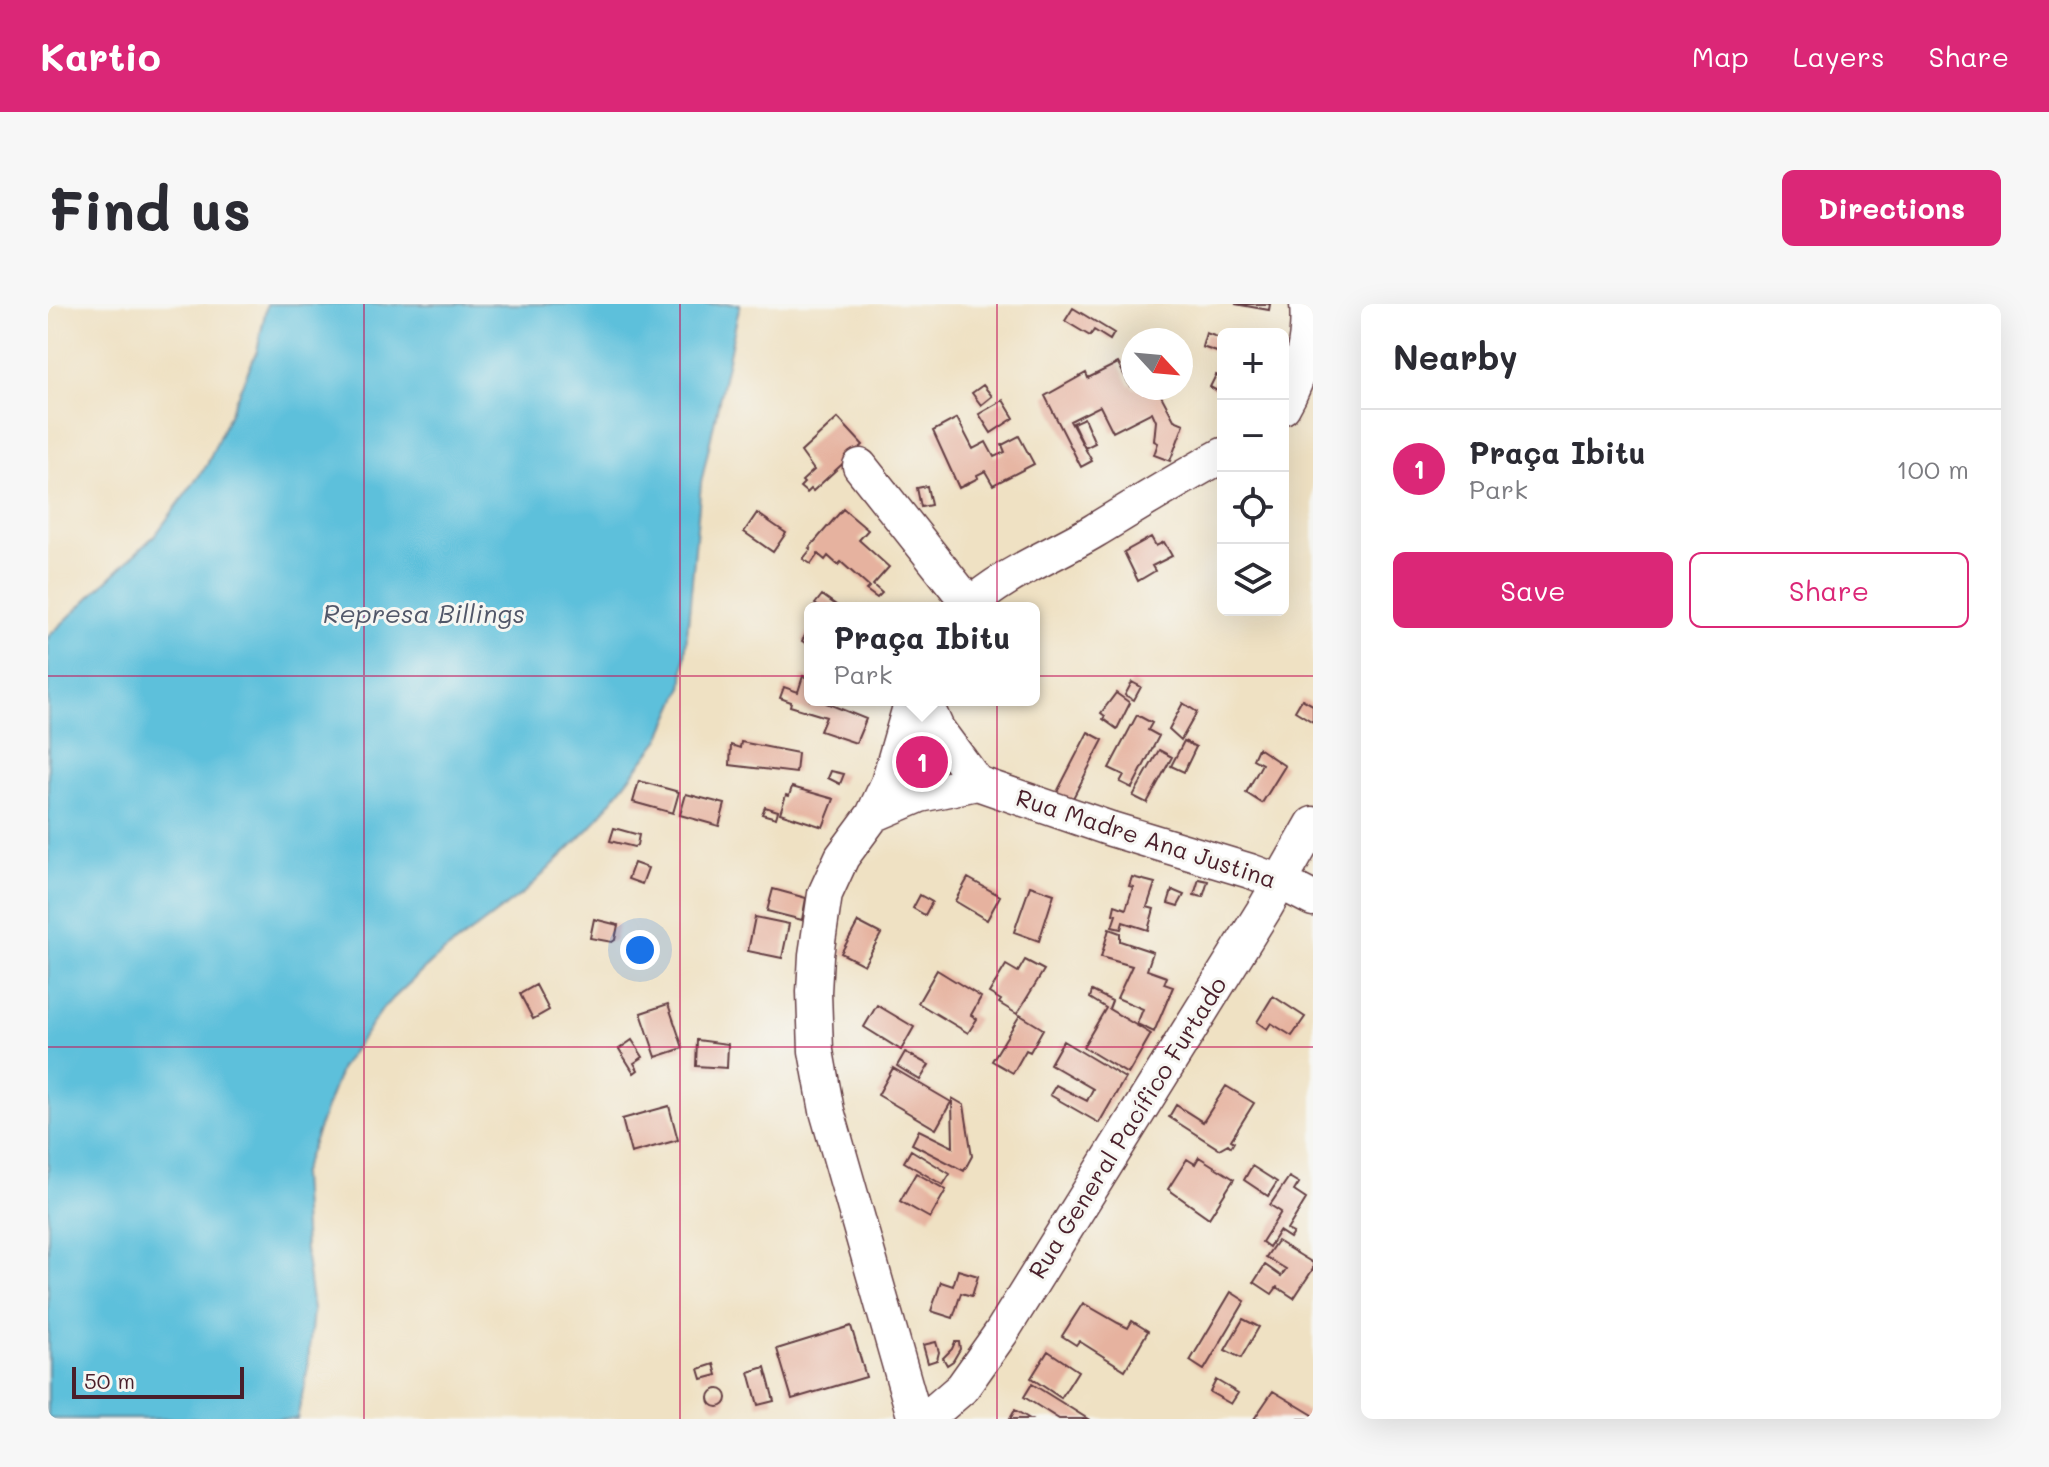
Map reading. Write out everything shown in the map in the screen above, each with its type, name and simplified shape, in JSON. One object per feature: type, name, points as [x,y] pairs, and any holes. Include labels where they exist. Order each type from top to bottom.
[{"type":"street","points":[[1286,400],[1305,349],[1307,304]]},
{"type":"street","points":[[974,602],[1034,562],[1217,459]]},
{"type":"street","points":[[860,466],[965,602]]},
{"type":"street","points":[[910,706],[888,783],[873,815],[842,857],[825,894],[816,955],[816,1051],[840,1162],[915,1419]]},
{"type":"street","points":[[873,815],[920,795],[977,783],[937,729],[927,706]]},
{"type":"street","name":"Rua Madre Ana Justina","points":[[977,783],[1280,882],[1313,899]]},
{"type":"street","name":"Rua General Pacífico Furtado","points":[[926,1419],[962,1388],[1001,1333],[1313,824]]},
{"type":"green space","points":[[922,742],[929,757],[928,768],[926,772],[907,776]]},
{"type":"water","name":"Represa Billings","points":[[267,304],[740,304],[701,483],[682,689],[660,739],[591,827],[527,890],[434,960],[384,1007],[341,1068],[301,1175],[305,1250],[313,1310],[307,1372],[297,1419],[48,1419],[48,637],[156,534],[207,465],[257,351]]},
{"type":"building","points":[[1235,304],[1270,304],[1269,310]]},
{"type":"building","points":[[1073,308],[1114,333],[1110,340],[1094,330],[1090,336],[1065,321]]},
{"type":"building","points":[[1206,333],[1217,337],[1217,352],[1202,347]]},
{"type":"building","points":[[1118,363],[1121,369],[1121,400],[1163,400],[1174,420],[1184,424],[1170,461],[1154,455],[1158,443],[1154,441],[1156,421],[1152,412],[1113,432],[1100,406],[1070,421],[1092,461],[1081,467],[1045,396],[1086,373],[1088,378]]},
{"type":"building","points":[[1216,375],[1217,375],[1217,391],[1210,387]]},
{"type":"building","points":[[983,385],[992,396],[981,405],[972,393]]},
{"type":"building","points":[[1003,400],[1014,418],[991,433],[979,414]]},
{"type":"building","points":[[838,418],[863,445],[807,493],[800,487],[814,470],[801,452]]},
{"type":"building","points":[[957,418],[973,449],[986,442],[994,457],[1005,452],[1002,445],[1019,436],[1034,464],[993,485],[985,471],[959,488],[933,431]]},
{"type":"building","points":[[1084,418],[1095,443],[1085,448],[1073,423]]},
{"type":"building","points":[[927,486],[931,505],[921,507],[917,488]]},
{"type":"building","points":[[843,509],[868,530],[859,540],[889,567],[873,585],[882,593],[877,598],[841,562],[838,565],[828,556],[825,560],[818,554],[811,564],[803,559]]},
{"type":"building","points":[[757,513],[786,533],[773,552],[744,532]]},
{"type":"building","points":[[1151,537],[1156,546],[1164,542],[1172,556],[1152,566],[1155,571],[1138,581],[1124,552]]},
{"type":"building","points":[[822,595],[832,602],[817,602]]},
{"type":"building","points":[[803,676],[804,706],[834,706],[866,719],[856,743],[820,731],[826,717],[790,706],[791,702],[780,698],[784,687],[798,692]]},
{"type":"building","points":[[1132,682],[1141,687],[1134,700],[1125,695]]},
{"type":"building","points":[[1116,693],[1130,703],[1117,729],[1103,719],[1105,716],[1101,713]]},
{"type":"building","points":[[1302,699],[1313,705],[1313,722],[1295,711]]},
{"type":"building","points":[[1183,703],[1197,712],[1181,740],[1169,729]]},
{"type":"building","points":[[1137,715],[1152,723],[1148,730],[1159,736],[1132,788],[1120,782],[1124,775],[1109,768]]},
{"type":"building","points":[[1088,732],[1103,740],[1071,802],[1056,794]]},
{"type":"building","points":[[1184,741],[1196,747],[1184,772],[1171,766]]},
{"type":"building","points":[[741,742],[798,753],[796,773],[730,765],[731,745],[740,748]]},
{"type":"building","points":[[1258,748],[1285,766],[1262,803],[1246,793],[1262,764],[1253,759]]},
{"type":"building","points":[[1159,750],[1172,757],[1147,803],[1133,796]]},
{"type":"building","points":[[831,771],[844,774],[840,784],[828,778]]},
{"type":"building","points":[[639,781],[679,792],[673,813],[633,802]]},
{"type":"building","points":[[792,787],[834,799],[823,827],[780,813]]},
{"type":"building","points":[[686,794],[725,804],[719,826],[680,815]]},
{"type":"building","points":[[765,807],[778,811],[776,818],[762,814]]},
{"type":"building","points":[[614,828],[639,835],[637,845],[634,847],[610,841]]},
{"type":"building","points":[[634,863],[648,868],[642,884],[628,879]]},
{"type":"building","points":[[1132,877],[1155,883],[1147,907],[1154,909],[1148,930],[1123,922],[1121,929],[1112,927],[1115,905],[1126,909],[1133,887],[1129,886]]},
{"type":"building","points":[[968,878],[1000,896],[987,920],[955,901]]},
{"type":"building","points":[[1199,879],[1208,881],[1203,897],[1194,895]]},
{"type":"building","points":[[1030,886],[1054,894],[1039,941],[1014,932]]},
{"type":"building","points":[[773,889],[806,898],[802,920],[767,911]]},
{"type":"building","points":[[1172,890],[1184,895],[1178,906],[1168,903]]},
{"type":"building","points":[[920,895],[932,902],[925,915],[913,908]]},
{"type":"building","points":[[755,917],[789,924],[782,958],[748,951]]},
{"type":"building","points":[[594,919],[618,925],[615,940],[590,938]]},
{"type":"building","points":[[858,922],[881,934],[864,965],[841,953]]},
{"type":"building","points":[[1109,929],[1120,933],[1120,941],[1153,952],[1147,970],[1167,977],[1164,984],[1173,987],[1154,1032],[1137,1024],[1143,1009],[1117,998],[1132,966],[1101,957]]},
{"type":"building","points":[[1025,960],[1044,970],[1017,1014],[989,993],[1006,965],[1018,972]]},
{"type":"building","points":[[937,970],[981,997],[971,1015],[977,1019],[968,1033],[918,1003]]},
{"type":"building","points":[[536,985],[549,1010],[533,1019],[520,994]]},
{"type":"building","points":[[1092,991],[1112,1001],[1109,1009],[1151,1034],[1128,1074],[1083,1047],[1106,1008],[1090,998]]},
{"type":"building","points":[[1273,996],[1305,1017],[1292,1036],[1271,1023],[1267,1029],[1257,1022]]},
{"type":"building","points":[[668,1004],[683,1048],[656,1057],[641,1013]]},
{"type":"building","points":[[877,1005],[914,1027],[901,1050],[864,1027]]},
{"type":"building","points":[[1020,1015],[1043,1029],[1013,1073],[992,1061]]},
{"type":"building","points":[[632,1040],[643,1057],[634,1063],[638,1070],[634,1073],[619,1049]]},
{"type":"building","points":[[697,1040],[728,1044],[727,1068],[696,1066]]},
{"type":"building","points":[[1063,1041],[1125,1078],[1099,1123],[1050,1095],[1056,1085],[1087,1101],[1093,1089],[1050,1064]]},
{"type":"building","points":[[905,1052],[929,1065],[920,1080],[897,1066]]},
{"type":"building","points":[[893,1068],[951,1102],[936,1129],[878,1095]]},
{"type":"building","points":[[1226,1086],[1254,1103],[1231,1140],[1234,1142],[1231,1147],[1228,1144],[1219,1149],[1169,1117],[1176,1105],[1203,1122]]},
{"type":"building","points":[[952,1098],[964,1105],[972,1156],[964,1171],[912,1144],[919,1130],[953,1147]]},
{"type":"building","points":[[669,1106],[678,1140],[631,1153],[622,1119]]},
{"type":"building","points":[[911,1150],[950,1174],[943,1185],[904,1162]]},
{"type":"building","points":[[1199,1157],[1234,1179],[1209,1218],[1168,1189],[1187,1159],[1195,1164]]},
{"type":"building","points":[[1252,1166],[1277,1182],[1268,1196],[1244,1180]]},
{"type":"building","points":[[916,1173],[946,1190],[930,1218],[900,1201]]},
{"type":"building","points":[[1289,1177],[1299,1183],[1294,1191],[1306,1199],[1287,1230],[1293,1233],[1290,1238],[1279,1231],[1269,1247],[1262,1242],[1281,1212],[1270,1205]]},
{"type":"building","points":[[1277,1241],[1313,1263],[1313,1269],[1294,1298],[1277,1287],[1272,1294],[1254,1282],[1265,1265],[1281,1276],[1286,1269],[1266,1257]]},
{"type":"building","points":[[958,1270],[978,1276],[972,1296],[961,1293],[953,1318],[931,1311],[941,1282],[953,1286]]},
{"type":"building","points":[[1231,1292],[1245,1301],[1204,1370],[1190,1361]]},
{"type":"building","points":[[1083,1303],[1128,1328],[1132,1321],[1148,1331],[1125,1370],[1079,1341],[1076,1345],[1062,1336]]},
{"type":"building","points":[[1243,1319],[1259,1327],[1241,1358],[1225,1350]]},
{"type":"building","points":[[851,1326],[866,1377],[792,1399],[777,1349]]},
{"type":"building","points":[[936,1342],[939,1352],[937,1360],[928,1363],[923,1345]]},
{"type":"building","points":[[955,1342],[959,1342],[960,1349],[947,1365],[943,1358]]},
{"type":"building","points":[[1048,1351],[1078,1371],[1061,1398],[1031,1378]]},
{"type":"building","points":[[714,1364],[717,1375],[702,1379],[699,1369]]},
{"type":"building","points":[[765,1367],[774,1401],[758,1405],[749,1372]]},
{"type":"building","points":[[1216,1380],[1238,1393],[1231,1404],[1210,1392]]},
{"type":"building","points":[[1032,1384],[1088,1419],[1059,1419],[1024,1397]]},
{"type":"building","points":[[714,1389],[722,1389],[727,1398],[725,1405],[714,1407],[709,1402],[709,1394]]},
{"type":"building","points":[[1273,1391],[1313,1415],[1313,1419],[1254,1419]]},
{"type":"building","points":[[1015,1410],[1030,1419],[1010,1419]]},
{"type":"place","name":"Praça Ibitu","points":[[922,762]]}]
